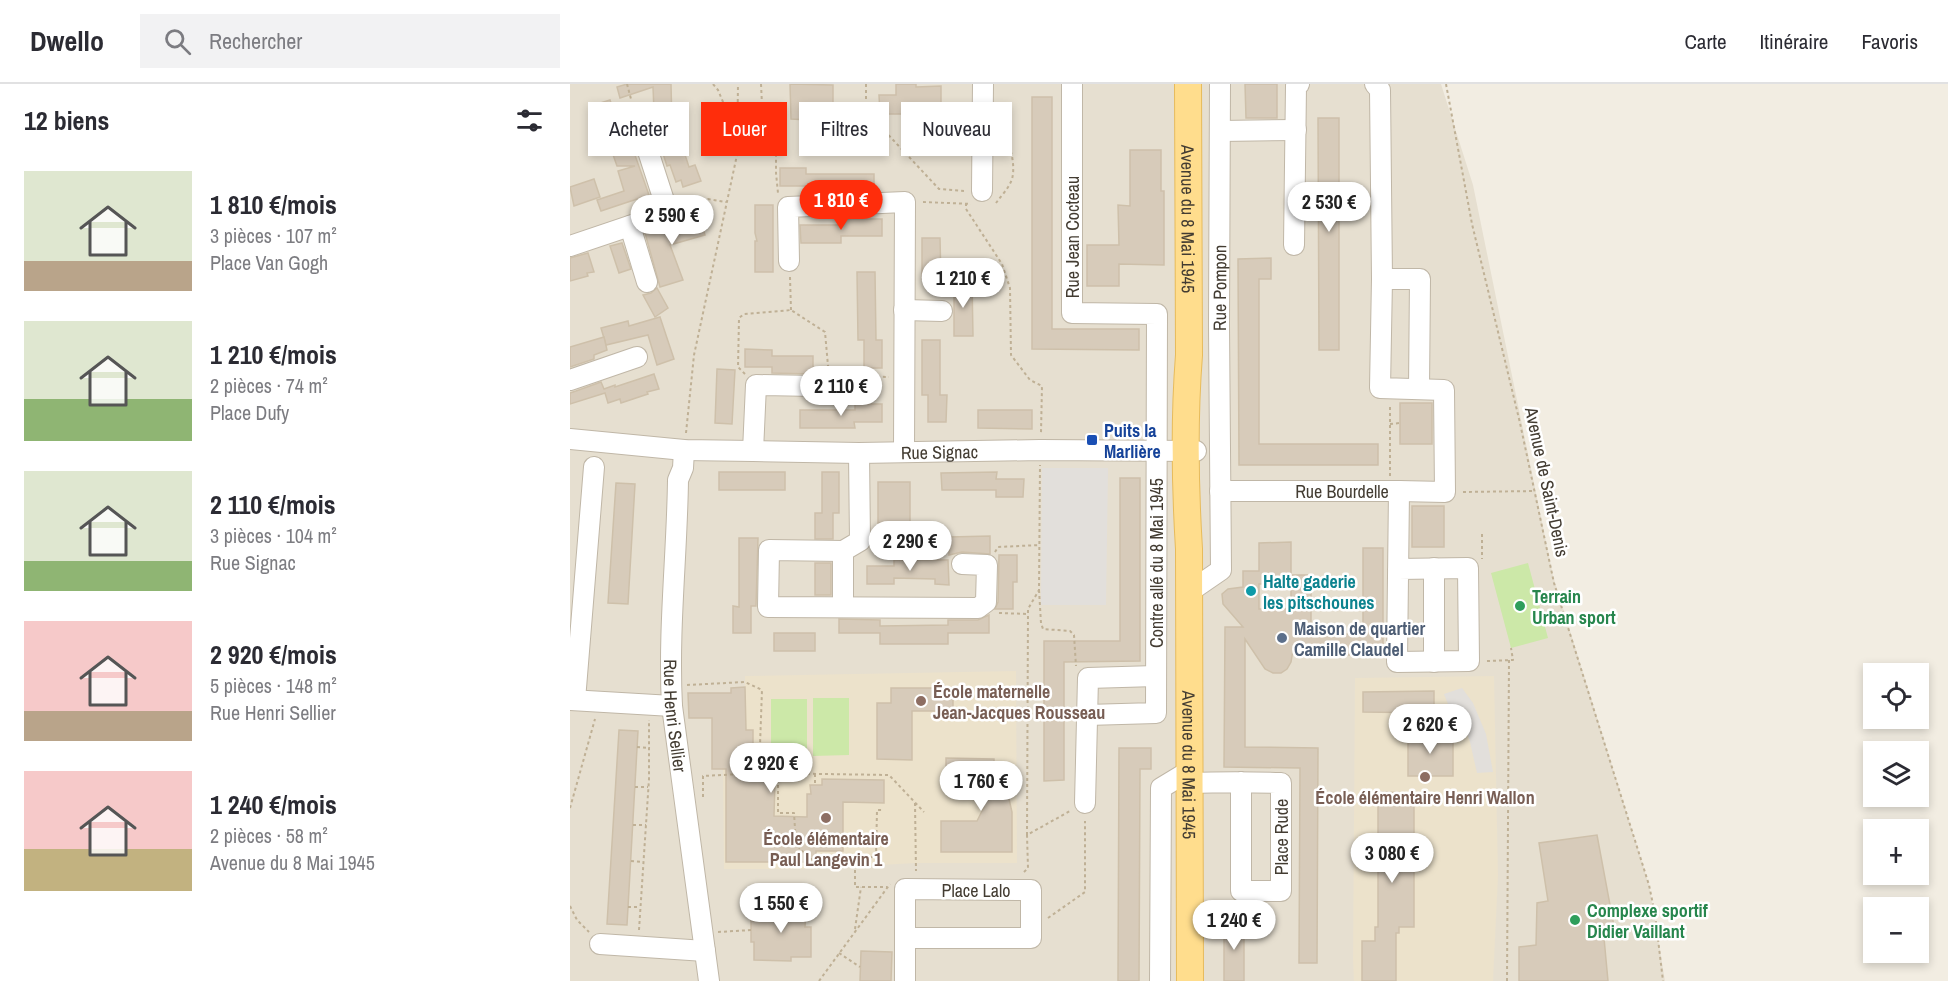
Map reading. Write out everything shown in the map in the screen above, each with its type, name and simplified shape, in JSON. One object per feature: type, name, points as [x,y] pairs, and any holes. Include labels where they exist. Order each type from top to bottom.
[{"type":"main road","name":"Avenue du 8 Mai 1945","points":[[1188,84],[1190,355],[1186,396],[1196,506],[1189,549],[1190,981]]},
{"type":"street","points":[[983,84],[989,197]]},
{"type":"street","name":"Rue Jean Cocteau","points":[[1072,84],[1072,313],[1157,314],[1156,451]]},
{"type":"street","name":"Rue Pompon","points":[[1189,592],[1221,570],[1220,84]]},
{"type":"street","points":[[1294,245],[1296,86],[1299,84]]},
{"type":"street","points":[[1375,84],[1380,90],[1385,388],[1444,390],[1445,492],[1394,491]]},
{"type":"street","points":[[1220,131],[1296,130]]},
{"type":"street","points":[[570,246],[668,213],[650,156]]},
{"type":"street","points":[[789,261],[788,207],[905,202],[904,452]]},
{"type":"street","points":[[630,226],[647,282]]},
{"type":"street","points":[[1382,279],[1420,279],[1419,389]]},
{"type":"street","points":[[904,310],[942,311]]},
{"type":"street","points":[[570,380],[637,357]]},
{"type":"street","points":[[753,451],[756,385],[815,386]]},
{"type":"street","name":"Rue Signac","points":[[570,439],[684,450],[859,453],[1040,450],[1191,451]]},
{"type":"street","name":"Rue Henri Sellier","points":[[684,450],[678,480],[670,624],[670,685],[709,981]]},
{"type":"street","name":"Contre allé du 8 Mai 1945","points":[[1087,715],[1156,713],[1156,451]]},
{"type":"street","points":[[859,453],[860,541],[843,551],[769,550],[768,607],[978,608],[983,606],[986,602],[987,565],[962,564]]},
{"type":"street","points":[[594,468],[573,700],[672,706]]},
{"type":"street","name":"Rue Bourdelle","points":[[1220,491],[1394,491],[1398,569],[1397,662],[1434,662]]},
{"type":"street","points":[[843,551],[843,606]]},
{"type":"street","points":[[1398,569],[1434,568],[1468,568],[1469,661],[1434,662],[1434,568]]},
{"type":"street","points":[[1085,803],[1088,678],[1156,676]]},
{"type":"street","points":[[1160,981],[1161,788],[1189,777]]},
{"type":"street","name":"Place Rude","points":[[1189,777],[1281,783],[1281,891],[1240,891],[1241,782]]},
{"type":"street","name":"Place Lalo","points":[[905,938],[1031,938],[1031,890],[905,889],[905,938],[905,981]]},
{"type":"street","points":[[600,944],[639,946],[704,942]]},
{"type":"path","points":[[713,84],[723,102]]},
{"type":"path","points":[[738,84],[738,102]]},
{"type":"path","points":[[761,84],[763,125],[776,132],[777,192],[788,207]]},
{"type":"path","points":[[866,84],[866,111],[939,189],[989,197],[1012,180],[1013,162],[1011,156]]},
{"type":"path","name":"Avenue de Saint-Denis","points":[[1446,84],[1472,224],[1535,491],[1554,583],[1646,874],[1655,914],[1664,981]]},
{"type":"path","points":[[684,450],[694,355],[737,156]]},
{"type":"path","points":[[668,213],[708,199],[727,202]]},
{"type":"path","points":[[966,203],[966,209],[1002,264],[1010,288],[1011,355],[1030,380],[1042,386],[1039,591],[1041,622],[1043,629],[1071,632],[1074,635],[1076,668]]},
{"type":"path","points":[[789,261],[791,310]]},
{"type":"path","points":[[756,385],[738,367],[739,318],[744,314],[791,310],[825,332],[828,366],[836,375],[904,377]]},
{"type":"path","points":[[1385,388],[1390,424],[1394,491]]},
{"type":"path","points":[[1390,424],[1400,423]]},
{"type":"path","points":[[1445,492],[1535,491]]},
{"type":"path","points":[[987,565],[998,547],[1040,545]]},
{"type":"path","points":[[1028,835],[1028,609],[1039,591]]},
{"type":"path","points":[[983,606],[993,613],[1028,614]]},
{"type":"path","points":[[1469,661],[1514,660],[1510,648]]},
{"type":"path","points":[[1507,981],[1509,660]]},
{"type":"path","points":[[670,685],[745,682],[762,690],[759,773]]},
{"type":"path","points":[[570,808],[575,784],[601,702]]},
{"type":"path","points":[[639,946],[650,748],[649,705]]},
{"type":"path","points":[[637,747],[650,748]]},
{"type":"path","points":[[687,813],[703,810],[703,776],[759,773],[889,774],[924,812]]},
{"type":"path","points":[[778,773],[778,813],[794,813],[796,844],[809,859],[876,856],[877,810],[884,810]]},
{"type":"path","points":[[815,774],[815,785]]},
{"type":"path","points":[[570,784],[575,784]]},
{"type":"path","points":[[635,787],[648,787]]},
{"type":"path","points":[[915,803],[916,874]]},
{"type":"path","points":[[1031,918],[1049,918],[1085,892],[1085,803]]},
{"type":"path","points":[[633,825],[646,825]]},
{"type":"path","points":[[855,857],[855,887],[886,886]]},
{"type":"path","points":[[631,861],[643,862]]},
{"type":"path","points":[[855,931],[861,887]]},
{"type":"path","points":[[570,906],[577,920],[600,944]]},
{"type":"path","points":[[628,907],[640,908]]},
{"type":"path","points":[[704,942],[752,930]]},
{"type":"path","points":[[839,953],[860,967]]},
{"type":"shaded area","points":[[570,84],[1441,84],[1473,185],[1553,576],[1649,885],[1665,981],[570,981]]},
{"type":"shaded area","points":[[1042,468],[1108,468],[1106,605],[1041,605]]},
{"type":"shaded area","points":[[1016,671],[1017,863],[916,863],[807,869],[724,869],[723,769],[712,769],[712,719],[689,718],[688,693],[731,693],[731,688],[745,687],[745,676]]},
{"type":"shaded area","name":"École élémentaire Henri Wallon","points":[[1494,676],[1498,876],[1493,981],[1354,981],[1355,678]]},
{"type":"shaded area","points":[[1462,688],[1473,703],[1486,734],[1493,772],[1477,773],[1464,725],[1448,704],[1444,694]]},
{"type":"green space","name":"Terrain Urban sport","points":[[1528,563],[1548,638],[1511,648],[1491,573]]},
{"type":"green space","points":[[813,698],[849,698],[849,755],[813,756]]},
{"type":"green space","points":[[771,699],[807,699],[807,756],[771,757]]},
{"type":"building","points":[[627,84],[671,84],[671,102],[654,102],[653,87],[620,98],[617,87]]},
{"type":"building","points":[[790,84],[833,85],[833,102],[799,102],[799,119],[791,119]]},
{"type":"building","points":[[896,84],[916,84],[916,87],[941,86],[941,102],[901,102],[901,114],[889,114],[889,102],[879,102],[879,95],[896,95]]},
{"type":"building","points":[[1245,84],[1277,84],[1277,118],[1246,118]]},
{"type":"building","points":[[1032,97],[1052,97],[1052,329],[1139,329],[1139,350],[1032,349]]},
{"type":"building","points":[[1318,118],[1339,118],[1339,350],[1319,350]]},
{"type":"building","points":[[1130,150],[1161,150],[1161,191],[1164,191],[1164,265],[1119,264],[1119,286],[1087,286],[1087,245],[1119,245],[1118,205],[1130,206]]},
{"type":"building","points":[[613,156],[635,156],[649,195],[601,211],[597,200],[624,191],[618,171],[635,166],[617,166]]},
{"type":"building","points":[[664,156],[685,156],[689,167],[695,165],[701,181],[683,187],[681,180],[676,182],[670,165],[667,166]]},
{"type":"building","points":[[780,168],[806,168],[806,174],[874,174],[874,191],[807,192],[806,186],[780,186]]},
{"type":"building","points":[[594,179],[600,197],[574,206],[570,187]]},
{"type":"building","points":[[755,205],[773,205],[773,272],[755,272],[755,241],[757,241]]},
{"type":"building","points":[[698,211],[705,235],[670,245],[683,280],[660,287],[645,233],[672,224],[679,218]]},
{"type":"building","points":[[841,219],[882,219],[882,236],[841,236],[841,243],[801,243],[800,225],[841,225]]},
{"type":"building","points":[[922,238],[940,238],[941,280],[922,279]]},
{"type":"building","points":[[622,243],[631,269],[619,273],[610,246]]},
{"type":"building","points":[[588,253],[594,272],[570,281],[570,258]]},
{"type":"building","points":[[1271,258],[1271,279],[1259,279],[1259,444],[1378,444],[1378,465],[1239,465],[1238,259]]},
{"type":"building","points":[[857,272],[875,272],[876,340],[882,340],[882,368],[864,368],[864,340],[858,340]]},
{"type":"building","points":[[954,282],[972,282],[973,336],[954,336]]},
{"type":"building","points":[[657,288],[668,308],[655,317],[643,295]]},
{"type":"building","points":[[660,317],[674,359],[657,365],[648,335],[606,345],[601,328],[628,321],[629,326]]},
{"type":"building","points":[[604,337],[607,350],[594,355],[594,359],[570,367],[570,347]]},
{"type":"building","points":[[922,340],[940,340],[940,395],[947,395],[946,422],[928,422],[928,395],[922,395]]},
{"type":"building","points":[[745,349],[772,350],[772,356],[813,356],[813,374],[772,373],[772,367],[745,367]]},
{"type":"building","points":[[717,369],[735,370],[732,424],[715,423]]},
{"type":"building","points":[[654,374],[659,389],[647,392],[648,394],[621,403],[620,399],[608,403],[605,393],[570,404],[570,393],[601,382],[604,389],[615,385],[615,387]]},
{"type":"building","points":[[1400,403],[1432,403],[1432,444],[1400,444]]},
{"type":"building","points":[[855,404],[882,404],[882,422],[854,422],[855,428],[800,428],[800,410],[855,410]]},
{"type":"building","points":[[978,410],[1032,410],[1032,429],[978,428]]},
{"type":"building","points":[[719,472],[785,472],[785,490],[719,490]]},
{"type":"building","points":[[822,472],[839,472],[839,513],[833,513],[833,539],[815,539],[815,513],[822,513]]},
{"type":"building","points":[[997,472],[996,479],[1024,479],[1023,497],[996,497],[996,490],[942,490],[941,473]]},
{"type":"building","points":[[1120,478],[1140,478],[1140,661],[1064,662],[1064,780],[1044,781],[1044,641],[1120,641]]},
{"type":"building","points":[[878,482],[910,482],[910,522],[878,523]]},
{"type":"building","points":[[616,483],[635,484],[628,604],[608,603]]},
{"type":"building","points":[[1412,506],[1444,506],[1444,547],[1412,547]]},
{"type":"building","points":[[990,536],[990,554],[962,552],[949,555],[949,537]]},
{"type":"building","points":[[739,538],[758,538],[756,606],[751,606],[751,633],[733,633],[733,606],[739,607]]},
{"type":"building","points":[[1291,542],[1291,575],[1311,575],[1311,634],[1363,634],[1363,548],[1383,548],[1383,655],[1320,655],[1320,650],[1293,650],[1287,669],[1281,673],[1273,673],[1265,669],[1245,639],[1245,747],[1318,748],[1317,963],[1299,963],[1300,768],[1224,767],[1225,627],[1243,627],[1223,604],[1222,594],[1228,589],[1243,587],[1243,571],[1259,571],[1259,543]],"holes":[[[1291,583],[1291,609],[1259,609],[1259,584]]]},
{"type":"building","points":[[999,555],[1017,555],[1017,582],[1013,582],[1013,609],[995,609],[998,602]]},
{"type":"building","points":[[894,560],[948,560],[949,585],[935,584],[935,579],[894,578],[894,584],[867,584],[867,566],[894,566]]},
{"type":"building","points":[[815,563],[831,563],[831,595],[815,595]]},
{"type":"building","points":[[989,615],[989,633],[948,633],[948,644],[880,644],[880,633],[839,633],[839,619],[880,620],[880,626],[948,625],[948,620],[978,620]]},
{"type":"building","points":[[774,633],[815,633],[815,651],[774,651]]},
{"type":"building","points":[[745,687],[746,730],[753,730],[753,780],[775,781],[774,816],[807,817],[807,794],[811,794],[810,785],[822,785],[822,779],[884,780],[884,803],[843,802],[843,851],[816,851],[816,862],[726,862],[726,769],[712,769],[712,718],[689,718],[688,693],[731,693],[731,688]]},
{"type":"building","points":[[891,688],[953,688],[953,711],[912,711],[912,760],[877,759],[877,703],[891,703]]},
{"type":"building","points":[[1434,691],[1434,713],[1363,712],[1363,692]]},
{"type":"building","points":[[619,730],[638,731],[627,925],[607,924]]},
{"type":"building","points":[[1408,735],[1453,735],[1453,776],[1408,776]]},
{"type":"building","points":[[1119,748],[1151,748],[1151,769],[1140,769],[1139,981],[1118,981]]},
{"type":"building","points":[[946,758],[994,759],[994,776],[999,776],[999,782],[1006,781],[1011,787],[1009,799],[1012,812],[1012,852],[941,852],[941,821],[977,821],[984,807],[982,802],[985,792],[980,778],[951,778],[951,772],[946,772]]},
{"type":"building","points":[[1378,792],[1414,793],[1414,927],[1399,927],[1399,933],[1396,933],[1396,981],[1362,981],[1362,941],[1375,941],[1375,927],[1378,927]]},
{"type":"building","name":"Complexe sportif Didier Vaillant","points":[[1597,835],[1616,937],[1604,938],[1608,981],[1519,981],[1519,947],[1536,945],[1537,903],[1548,901],[1539,843]]},
{"type":"building","points":[[760,903],[778,903],[778,909],[806,909],[805,927],[811,927],[811,957],[791,957],[791,961],[754,960],[751,921],[760,921]]},
{"type":"building","points":[[1224,920],[1244,921],[1244,981],[1224,981]]},
{"type":"building","points":[[861,951],[892,952],[891,981],[860,981]]},
{"type":"place","name":"Puits la Marlière","points":[[1092,440]]},
{"type":"place","name":"Halte gaderie les pitschounes","points":[[1251,591]]},
{"type":"place","name":"Terrain Urban sport","points":[[1520,606]]},
{"type":"place","name":"Maison de quartier Camille Claudel","points":[[1282,638]]},
{"type":"place","name":"École maternelle Jean-Jacques Rousseau","points":[[921,701]]},
{"type":"place","name":"École élémentaire Henri Wallon","points":[[1425,777]]},
{"type":"place","name":"École élémentaire Paul Langevin 1","points":[[826,818]]},
{"type":"place","name":"Complexe sportif Didier Vaillant","points":[[1575,920]]}]
